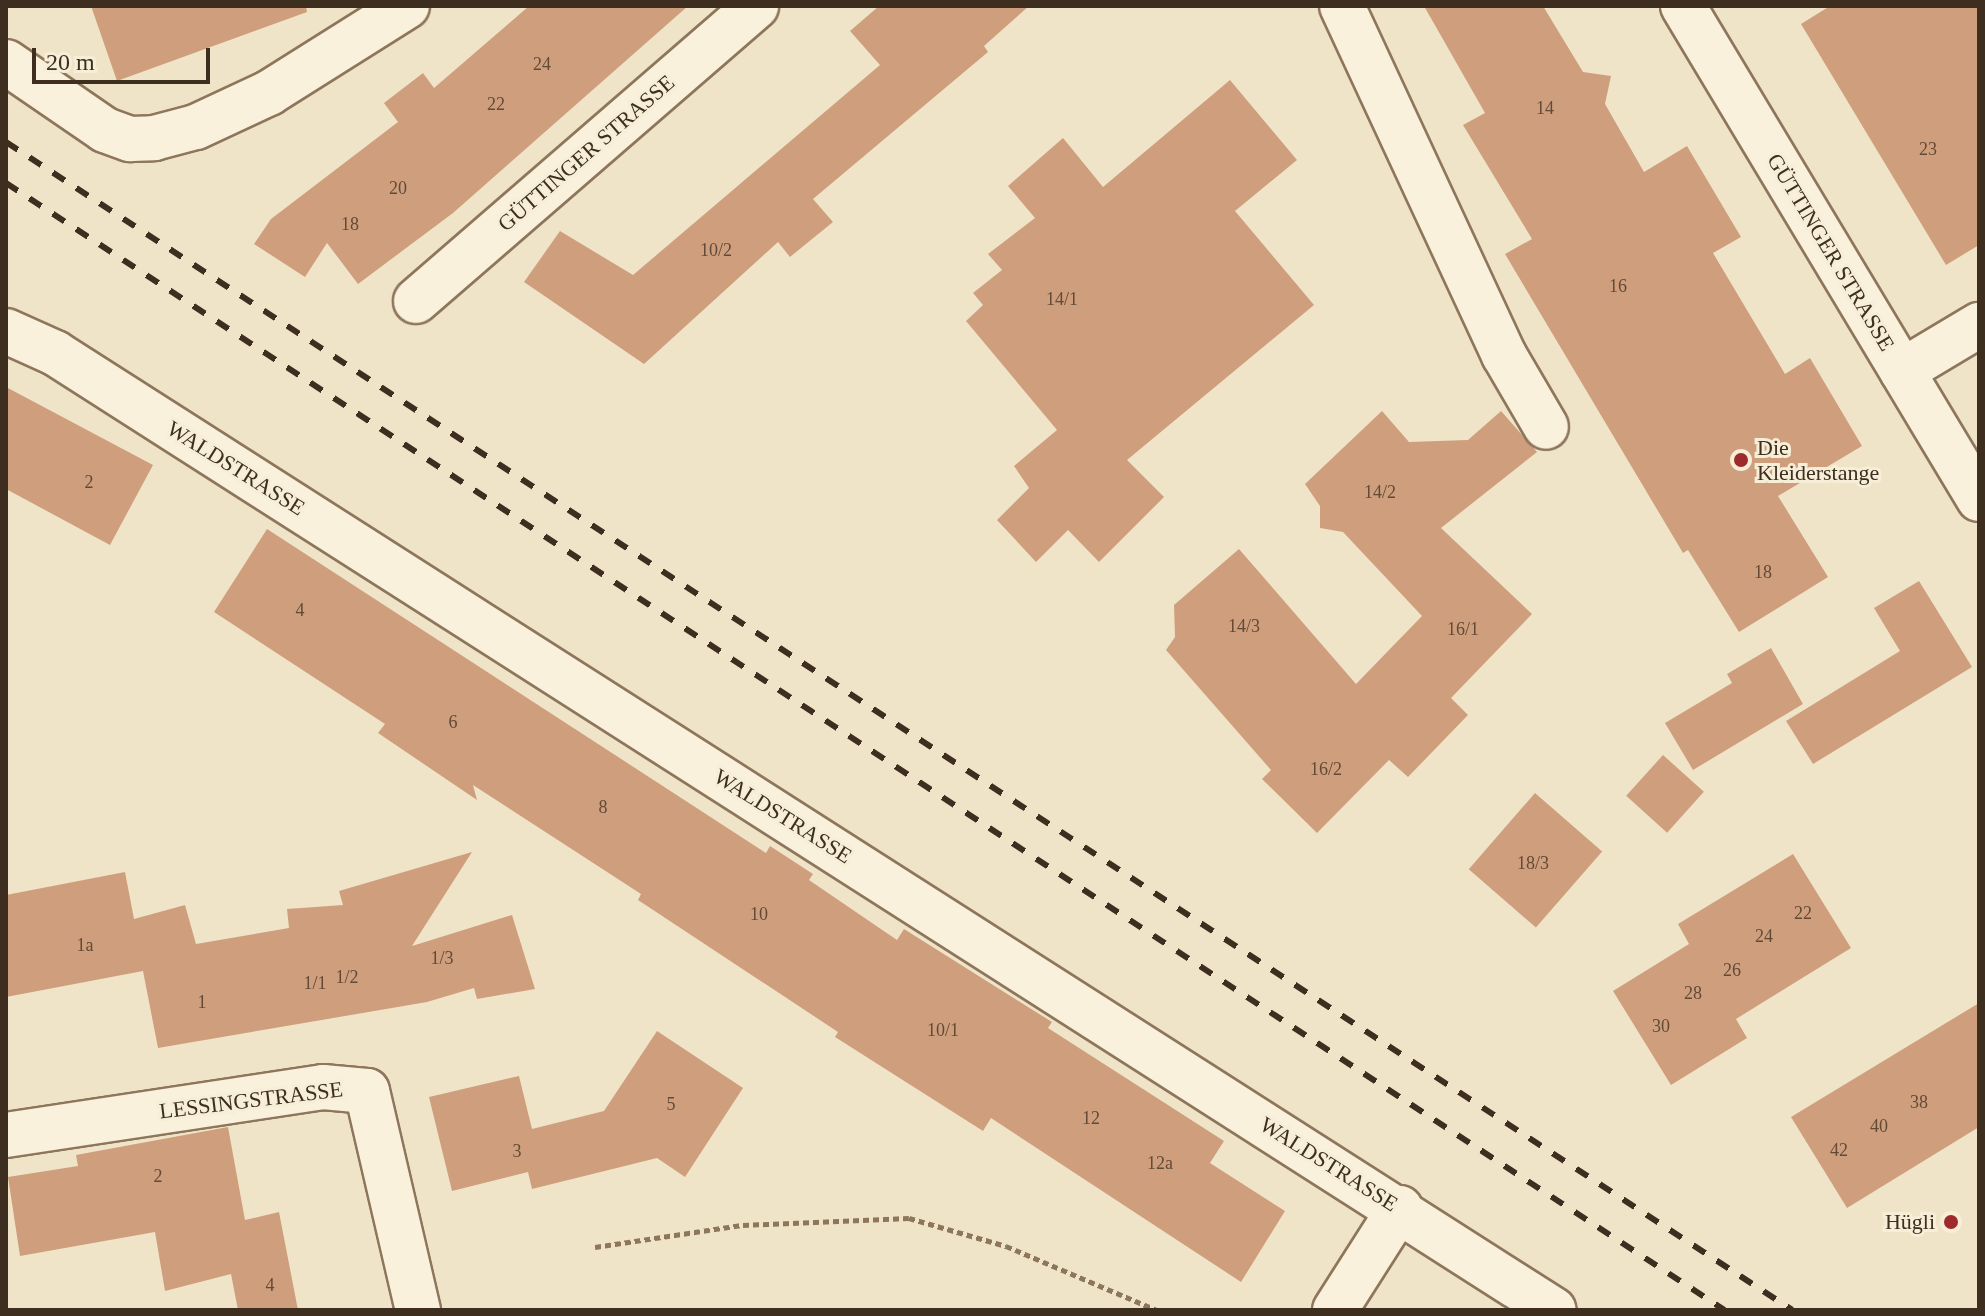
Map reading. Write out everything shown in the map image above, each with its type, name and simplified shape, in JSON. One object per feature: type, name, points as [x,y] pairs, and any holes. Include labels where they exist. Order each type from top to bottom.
[{"type":"street","points":[[6,62],[105,130],[130,139],[154,138],[196,127],[269,93],[407,6]]},
{"type":"street","name":"GÜTTINGER STRASSE","points":[[416,301],[756,6]]},
{"type":"street","points":[[1342,6],[1504,355],[1546,427]]},
{"type":"street","name":"GÜTTINGER STRASSE","points":[[1683,6],[1979,499]]},
{"type":"street","points":[[1902,371],[1979,325]]},
{"type":"street","name":"WALDSTRASSE","points":[[6,331],[55,353],[1400,1208],[1554,1310]]},
{"type":"street","name":"LESSINGSTRASSE","points":[[6,1135],[323,1087],[367,1091],[418,1310]]},
{"type":"street","points":[[1335,1310],[1400,1208]]},
{"type":"path","points":[[595,1247],[743,1225],[909,1218],[1006,1246],[1157,1310]]},
{"type":"building","points":[[91,6],[306,6],[307,12],[117,81]]},
{"type":"building","points":[[529,6],[688,6],[453,213],[358,284],[327,243],[305,277],[254,244],[271,219],[398,122],[384,103],[423,73],[434,88]]},
{"type":"building","points":[[879,6],[1029,6],[984,46],[988,52],[813,199],[833,222],[790,257],[778,242],[644,364],[524,282],[560,231],[633,275],[880,65],[850,31]]},
{"type":"building","points":[[1424,6],[1543,6],[1583,72],[1611,76],[1605,104],[1644,172],[1687,146],[1741,237],[1713,253],[1785,374],[1810,358],[1862,446],[1778,496],[1828,577],[1739,632],[1688,550],[1683,553],[1505,254],[1532,239],[1463,125],[1485,113]]},
{"type":"building","points":[[1830,6],[1979,6],[1979,245],[1946,265],[1801,24]]},
{"type":"building","points":[[1230,80],[1297,160],[1235,211],[1314,305],[1127,460],[1164,497],[1099,562],[1068,530],[1036,562],[997,520],[1029,488],[1014,466],[1057,430],[966,321],[983,305],[973,293],[1002,270],[988,254],[1035,218],[1008,186],[1063,138],[1103,187]]},
{"type":"building","points":[[6,387],[153,465],[110,545],[6,489]]},
{"type":"building","points":[[1382,411],[1409,442],[1468,440],[1501,411],[1537,452],[1441,528],[1532,614],[1451,698],[1468,715],[1408,777],[1389,760],[1317,833],[1262,779],[1271,770],[1166,650],[1175,637],[1174,605],[1239,549],[1356,684],[1422,616],[1343,532],[1320,528],[1320,506],[1305,484]]},
{"type":"building","points":[[267,529],[766,853],[770,846],[813,874],[809,880],[897,940],[904,929],[1052,1022],[1048,1028],[1224,1141],[1210,1163],[1285,1211],[1241,1282],[991,1118],[983,1131],[835,1037],[838,1032],[638,900],[641,894],[473,785],[477,800],[378,733],[385,724],[214,612]]},
{"type":"building","points":[[1919,581],[1972,667],[1813,764],[1786,721],[1900,651],[1874,608]]},
{"type":"building","points":[[1771,648],[1803,704],[1693,770],[1665,723],[1732,683],[1727,674]]},
{"type":"building","points":[[1663,755],[1704,792],[1667,833],[1626,796]]},
{"type":"building","points":[[1535,793],[1602,851],[1536,928],[1469,869]]},
{"type":"building","points":[[472,852],[412,946],[512,915],[535,989],[477,999],[474,988],[427,1002],[158,1048],[143,971],[6,997],[6,895],[125,872],[134,919],[185,905],[196,944],[289,928],[287,909],[343,905],[339,891]]},
{"type":"building","points":[[1793,854],[1851,948],[1736,1019],[1747,1038],[1671,1085],[1613,991],[1689,944],[1678,924]]},
{"type":"building","points":[[1979,1003],[1979,1127],[1847,1208],[1791,1117]]},
{"type":"building","points":[[657,1031],[743,1088],[685,1177],[657,1158],[532,1189],[528,1172],[452,1191],[429,1097],[519,1076],[532,1129],[604,1111]]},
{"type":"building","points":[[228,1127],[245,1220],[279,1212],[298,1310],[238,1310],[231,1274],[165,1291],[155,1232],[20,1256],[8,1177],[78,1166],[76,1155]]},
{"type":"railway","points":[[6,142],[1792,1310]]},
{"type":"railway","points":[[6,183],[1724,1310]]},
{"type":"place","name":"Die Kleiderstange","points":[[1741,460]]},
{"type":"place","name":"Hügli","points":[[1951,1222]]}]
